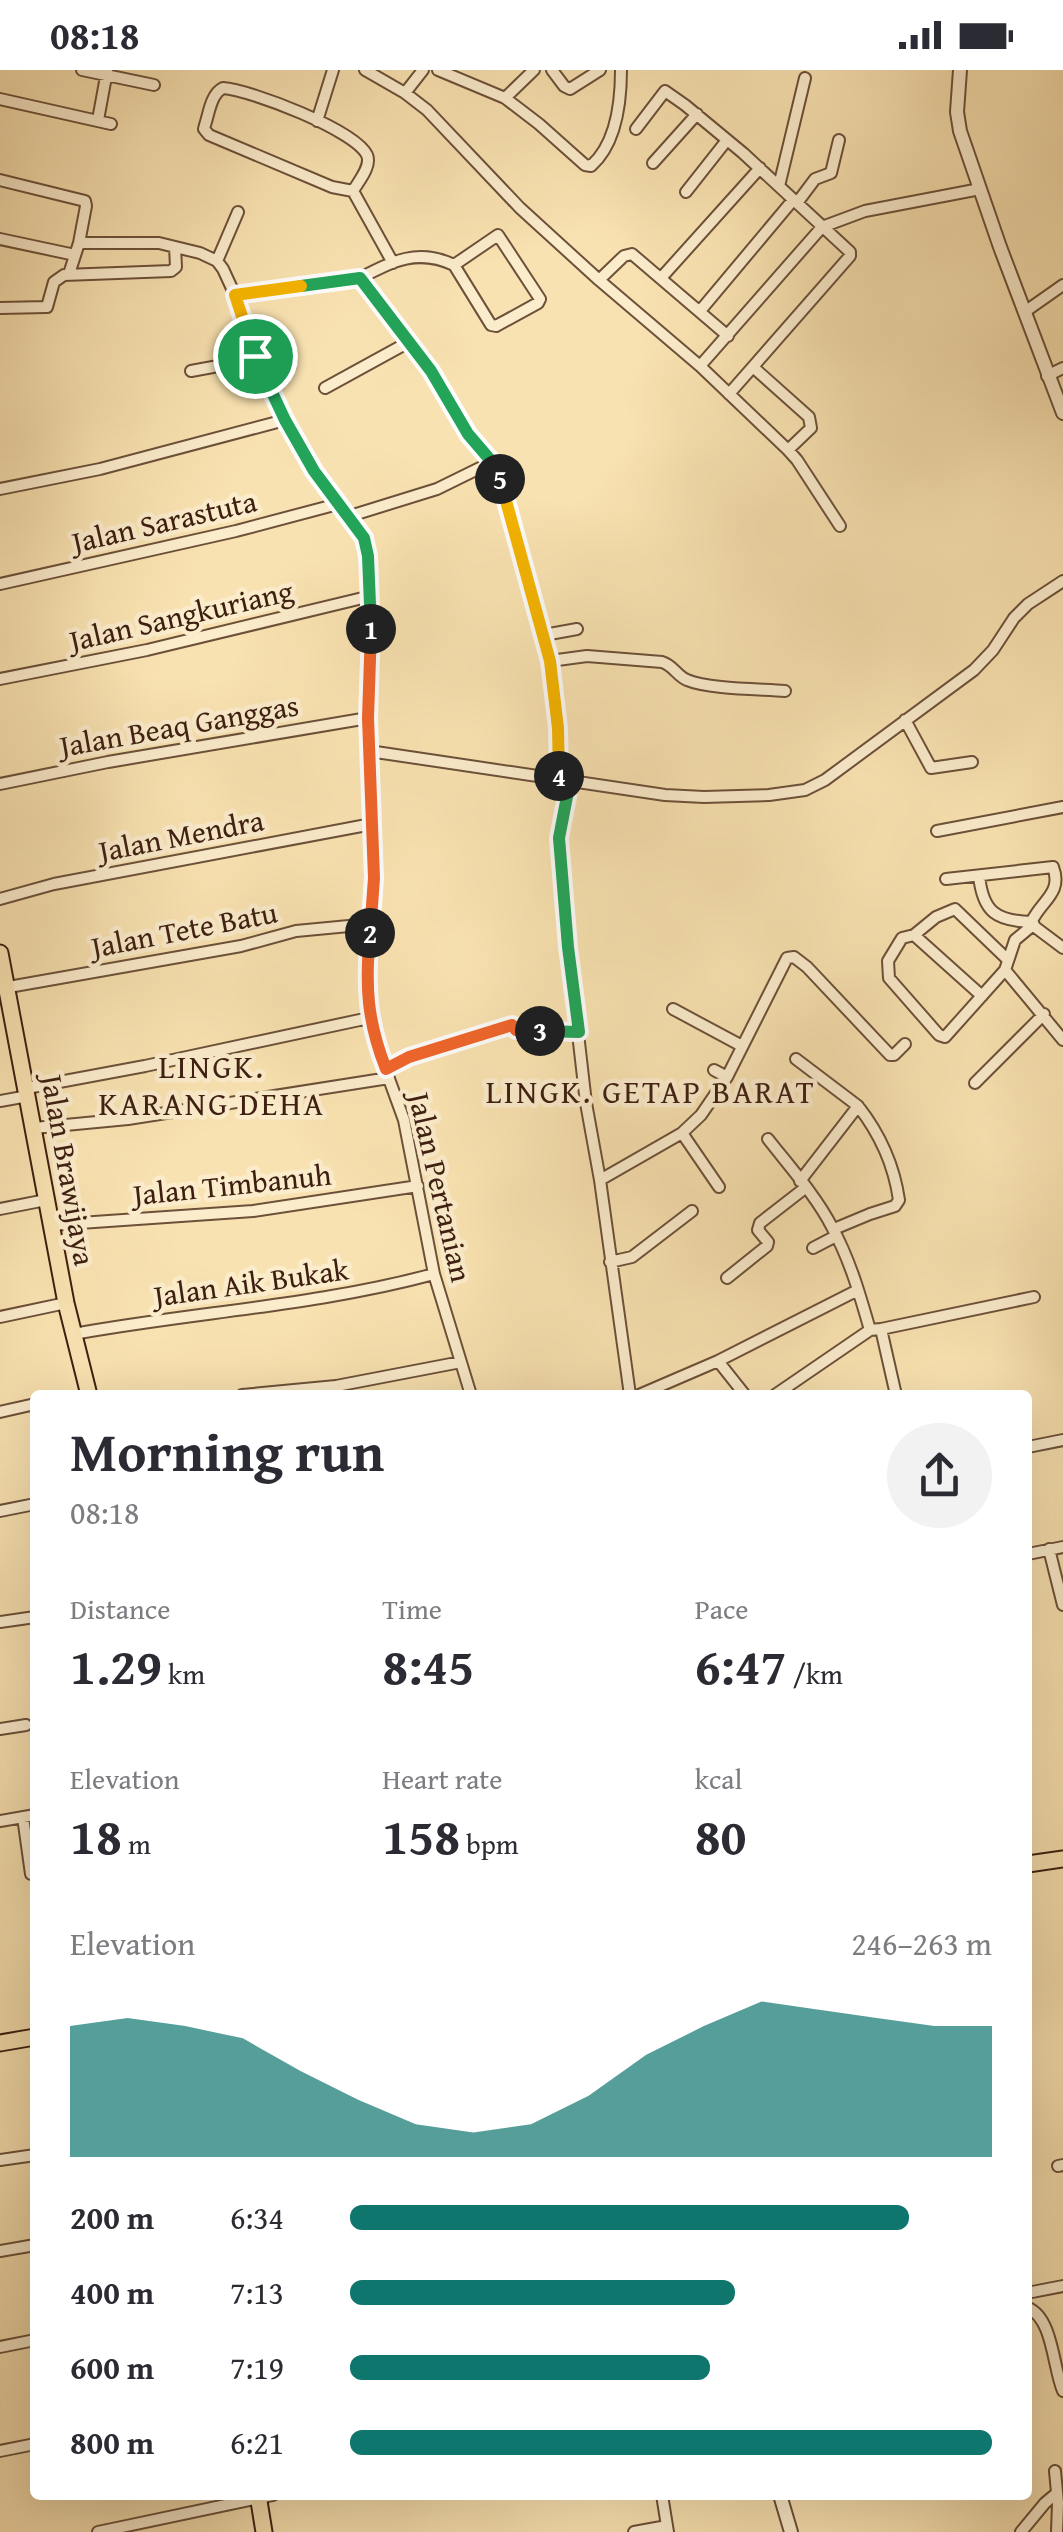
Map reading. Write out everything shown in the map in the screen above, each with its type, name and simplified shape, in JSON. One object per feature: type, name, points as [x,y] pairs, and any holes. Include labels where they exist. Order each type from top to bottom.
[{"type":"main road","name":"Jalan Brawijaya","points":[[0,953],[82,1390]]},
{"type":"main road","points":[[1032,1863],[1063,1859]]},
{"type":"main road","points":[[0,2043],[30,2038]]},
{"type":"main road","points":[[264,2500],[264,2532]]},
{"type":"street","points":[[82,70],[154,85]]},
{"type":"street","points":[[318,122],[334,70]]},
{"type":"street","points":[[364,70],[428,110],[520,208],[700,366],[788,450],[840,526]]},
{"type":"street","points":[[404,94],[422,70]]},
{"type":"street","points":[[438,70],[505,98],[591,166],[604,152],[610,137],[620,99],[621,70]]},
{"type":"street","points":[[505,98],[534,70]]},
{"type":"street","points":[[552,70],[570,89],[600,70]]},
{"type":"street","points":[[960,70],[958,124],[1062,408]]},
{"type":"street","points":[[98,120],[107,73]]},
{"type":"street","points":[[779,186],[805,78]]},
{"type":"street","points":[[223,88],[256,95],[354,142],[367,155],[368,164],[353,191],[332,187],[214,138],[204,129],[218,91],[223,88]]},
{"type":"street","points":[[636,129],[665,91],[760,168],[851,255],[729,394]]},
{"type":"street","points":[[0,99],[111,124]]},
{"type":"street","points":[[653,163],[697,114]]},
{"type":"street","points":[[686,192],[727,140]]},
{"type":"street","points":[[700,312],[815,179],[831,173],[839,140]]},
{"type":"street","points":[[661,278],[760,168]]},
{"type":"street","points":[[0,180],[82,199],[86,206],[70,274]]},
{"type":"street","points":[[700,366],[822,227],[865,210],[980,189]]},
{"type":"street","points":[[353,191],[393,263]]},
{"type":"street","points":[[218,261],[238,212]]},
{"type":"street","points":[[235,295],[360,278],[423,255],[454,265],[492,326],[500,325],[540,299],[498,235],[454,265]]},
{"type":"street","points":[[0,238],[77,249],[160,244],[218,261],[285,420],[314,471],[350,516],[437,490],[492,462]]},
{"type":"street","points":[[0,308],[47,308],[54,282],[62,275],[170,272],[176,267],[176,247]]},
{"type":"street","points":[[599,280],[632,254],[728,336]]},
{"type":"street","points":[[360,278],[431,371],[468,434],[492,462],[544,635],[564,780],[559,838],[568,947],[586,1103],[629,1390]]},
{"type":"street","points":[[1026,311],[1063,285]]},
{"type":"street","points":[[326,388],[408,342]]},
{"type":"street","points":[[192,371],[255,356]]},
{"type":"street","points":[[753,367],[810,418],[811,428],[788,450]]},
{"type":"street","points":[[1048,376],[1063,368]]},
{"type":"street","points":[[0,489],[100,469],[285,420]]},
{"type":"street","name":"Jalan Sarastuta","points":[[0,584],[338,504]]},
{"type":"street","name":"Jalan Pertanian","points":[[350,516],[366,544],[371,596],[368,718],[374,878],[366,982],[369,1018],[404,1120],[434,1274],[470,1390]]},
{"type":"street","points":[[369,751],[665,795],[796,792],[817,785],[974,670],[1028,604],[1063,581]]},
{"type":"street","name":"Jalan Sangkuriang","points":[[0,679],[147,650],[371,596]]},
{"type":"street","points":[[544,635],[578,629]]},
{"type":"street","points":[[550,661],[587,656],[662,662],[688,680],[784,691]]},
{"type":"street","name":"Jalan Beaq Ganggas","points":[[0,784],[127,758],[368,718]]},
{"type":"street","points":[[905,720],[931,768],[972,762]]},
{"type":"street","points":[[937,831],[1063,808]]},
{"type":"street","name":"Jalan Mendra","points":[[0,899],[54,884],[372,824]]},
{"type":"street","points":[[946,879],[1048,867],[1054,868],[1058,878],[1056,890],[1033,915],[1033,924],[1015,940],[1007,965],[946,1037],[938,1035],[889,978],[888,961],[902,938],[914,935],[936,916],[955,909],[1007,965],[1063,1040]]},
{"type":"street","points":[[979,876],[986,906],[1007,920],[1033,924],[1063,948]]},
{"type":"street","name":"Jalan Tete Batu","points":[[4,988],[241,946],[296,932],[370,924]]},
{"type":"street","points":[[914,935],[982,996]]},
{"type":"street","points":[[600,1180],[682,1132],[712,1101],[728,1077],[784,961],[794,956],[890,1055],[905,1044]]},
{"type":"street","points":[[674,1010],[742,1046]]},
{"type":"street","points":[[975,1083],[1044,1014]]},
{"type":"street","points":[[0,1101],[369,1018]]},
{"type":"street","points":[[34,1128],[128,1120],[387,1074],[409,1057],[512,1025],[516,1030],[579,1032]]},
{"type":"street","points":[[796,1059],[858,1106],[870,1121],[885,1149],[898,1200],[894,1206],[870,1214],[813,1248]]},
{"type":"street","points":[[714,1070],[728,1077]]},
{"type":"street","points":[[727,1278],[768,1244],[758,1230],[760,1224],[803,1185],[858,1106]]},
{"type":"street","points":[[682,1132],[719,1187]]},
{"type":"street","points":[[768,1139],[835,1233],[876,1330],[894,1390]]},
{"type":"street","name":"Jalan Timbanuh","points":[[51,1225],[253,1211],[418,1186]]},
{"type":"street","points":[[0,1210],[46,1200]]},
{"type":"street","points":[[610,1262],[632,1258],[692,1211]]},
{"type":"street","name":"Jalan Aik Bukak","points":[[74,1334],[301,1303],[434,1274]]},
{"type":"street","points":[[651,1390],[718,1361],[858,1290]]},
{"type":"street","points":[[783,1390],[876,1330],[1034,1297]]},
{"type":"street","points":[[0,1317],[66,1303]]},
{"type":"street","points":[[718,1361],[742,1390]]},
{"type":"street","points":[[294,1390],[336,1386],[460,1362]]},
{"type":"street","points":[[0,1412],[30,1405]]},
{"type":"street","points":[[1032,1446],[1063,1440]]},
{"type":"street","points":[[0,1512],[30,1505]]},
{"type":"street","points":[[1032,1553],[1063,1547]]},
{"type":"street","points":[[1049,1549],[1063,1605]]},
{"type":"street","points":[[0,1622],[30,1618]]},
{"type":"street","points":[[0,1729],[26,1725]]},
{"type":"street","points":[[0,1821],[29,1816],[30,1845]]},
{"type":"street","points":[[0,2160],[30,2155]]},
{"type":"street","points":[[0,2252],[30,2246]]},
{"type":"street","points":[[1032,2292],[1063,2286]]},
{"type":"street","points":[[1032,2310],[1046,2328],[1063,2391]]},
{"type":"street","points":[[0,2347],[30,2341]]},
{"type":"street","points":[[0,2450],[30,2445]]},
{"type":"street","points":[[1056,2471],[1056,2532]]},
{"type":"street","points":[[1021,2532],[1057,2493]]},
{"type":"street","points":[[98,2532],[246,2500]]},
{"type":"street","points":[[634,2532],[667,2529],[663,2500]]},
{"type":"street","points":[[781,2500],[790,2532]]},
{"type":"district","name":"LINGK. KARANG DEHA","points":[[212,1084]]},
{"type":"district","name":"LINGK. GETAP BARAT","points":[[651,1091]]},
{"type":"route","points":[[360,278],[431,371],[468,434],[495,468],[550,661],[559,778],[570,781],[559,838],[579,1032],[516,1030],[512,1025],[409,1057],[386,1069],[369,1018],[366,989],[374,878],[368,718],[372,635],[366,544],[350,516],[314,471],[255,356],[235,295],[360,278]]}]
